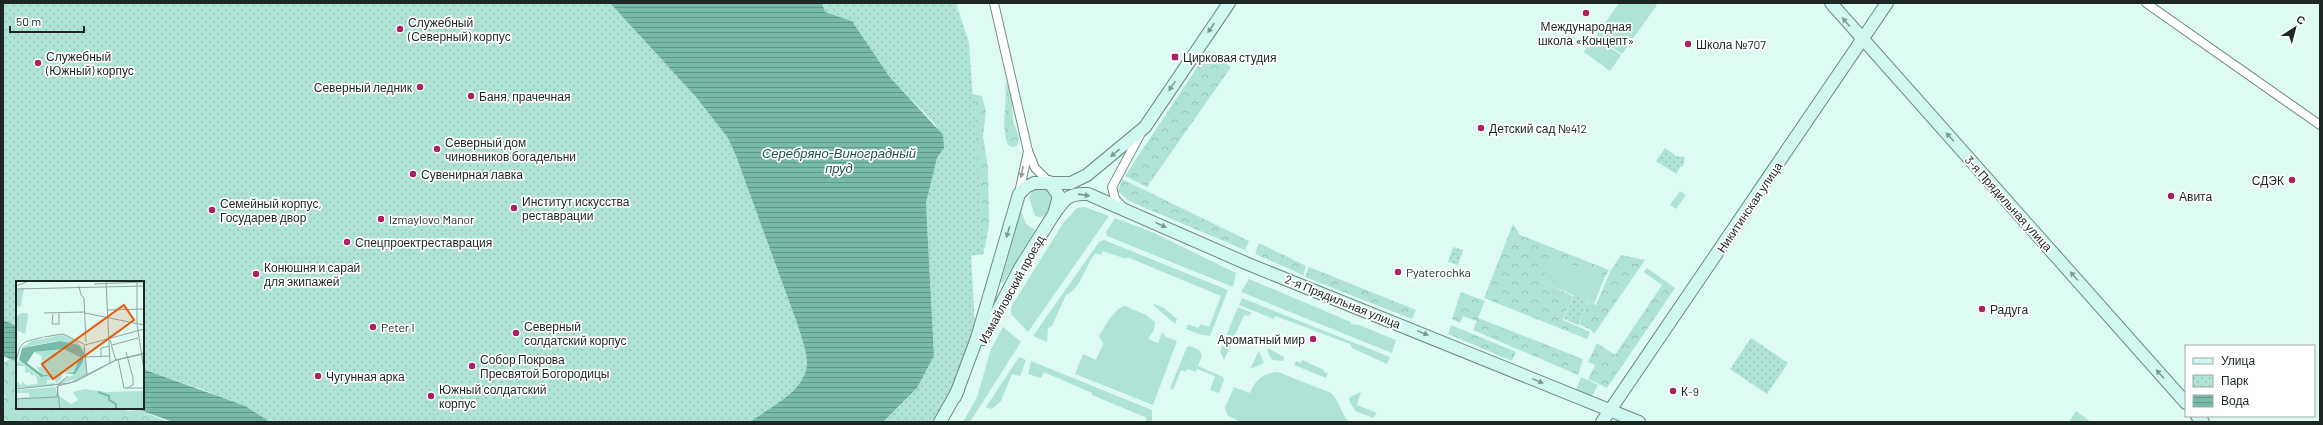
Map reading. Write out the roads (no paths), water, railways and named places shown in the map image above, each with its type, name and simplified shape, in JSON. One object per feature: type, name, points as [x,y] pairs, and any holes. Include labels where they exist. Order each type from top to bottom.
[{"type":"street","points":[[994,3],[1028,151],[1035,168],[1049,182]]},
{"type":"street","points":[[1125,210],[1115,199],[1112,187],[1145,127],[1228,3]]},
{"type":"street","name":"3-я Прядильная улица","points":[[1831,3],[2185,402]]},
{"type":"street","name":"Никитинская улица","points":[[1602,422],[1610,416],[1887,3]]},
{"type":"street","points":[[2146,3],[2320,125]]},
{"type":"street","points":[[1019,194],[1026,187],[1034,183],[1070,183],[1087,175],[1145,127]]},
{"type":"street","name":"Измайловский проезд","points":[[955,397],[977,338],[1019,194],[1028,151]]},
{"type":"street","name":"Измайловский проезд","points":[[940,422],[955,397],[995,315],[1054,214],[1059,196],[1049,182]]},
{"type":"street","name":"2-я Прядильная улица","points":[[1054,214],[1063,202],[1075,193],[1088,194],[1248,264],[1610,416],[1639,422]]},
{"type":"water","name":"Серебряно-Виноградный пруд","points":[[610,3],[822,3],[825,12],[852,21],[889,76],[943,135],[944,148],[937,158],[926,203],[934,356],[917,388],[883,422],[750,422],[786,397],[801,382],[807,362],[797,323],[736,156],[728,138],[696,97]]},
{"type":"water","points":[[3,320],[16,326],[16,362],[3,356]]},
{"type":"water","points":[[144,369],[245,406],[270,422],[173,422],[137,409],[144,409]]},
{"type":"place","name":"Международная школа «Концепт»","points":[[1586,13]]},
{"type":"place","name":"Служебный (Северный) корпус","points":[[400,29]]},
{"type":"place","name":"Школа №707","points":[[1688,44]]},
{"type":"place","name":"Цирковая студия","points":[[1175,57]]},
{"type":"place","name":"Служебный (Южный) корпус","points":[[38,63]]},
{"type":"place","name":"Северный ледник","points":[[420,87]]},
{"type":"place","name":"Баня, прачечная","points":[[471,96]]},
{"type":"place","name":"Детский сад №412","points":[[1481,128]]},
{"type":"place","name":"Северный дом чиновников богадельни","points":[[437,149]]},
{"type":"place","name":"Сувенирная лавка","points":[[413,174]]},
{"type":"place","name":"СДЭК","points":[[2292,180]]},
{"type":"place","name":"Авита","points":[[2171,196]]},
{"type":"place","name":"Институт искусства реставрации","points":[[514,208]]},
{"type":"place","name":"Семейный корпус, Государев двор","points":[[212,210]]},
{"type":"place","name":"Izmaylovo Manor","points":[[381,219]]},
{"type":"place","name":"Спецпроектреставрация","points":[[347,242]]},
{"type":"place","name":"Pyaterochka","points":[[1398,272]]},
{"type":"place","name":"Конюшня и сарай для экипажей","points":[[256,274]]},
{"type":"place","name":"Радуга","points":[[1982,309]]},
{"type":"place","name":"Peter I","points":[[373,327]]},
{"type":"place","name":"Северный солдатский корпус","points":[[516,333]]},
{"type":"place","name":"Ароматный мир","points":[[1313,339]]},
{"type":"place","name":"Собор Покрова Пресвятой Богородицы","points":[[472,366]]},
{"type":"place","name":"Чугунная арка","points":[[318,376]]},
{"type":"place","name":"К-9","points":[[1673,391]]},
{"type":"place","name":"Южный солдатский корпус","points":[[431,396]]}]
